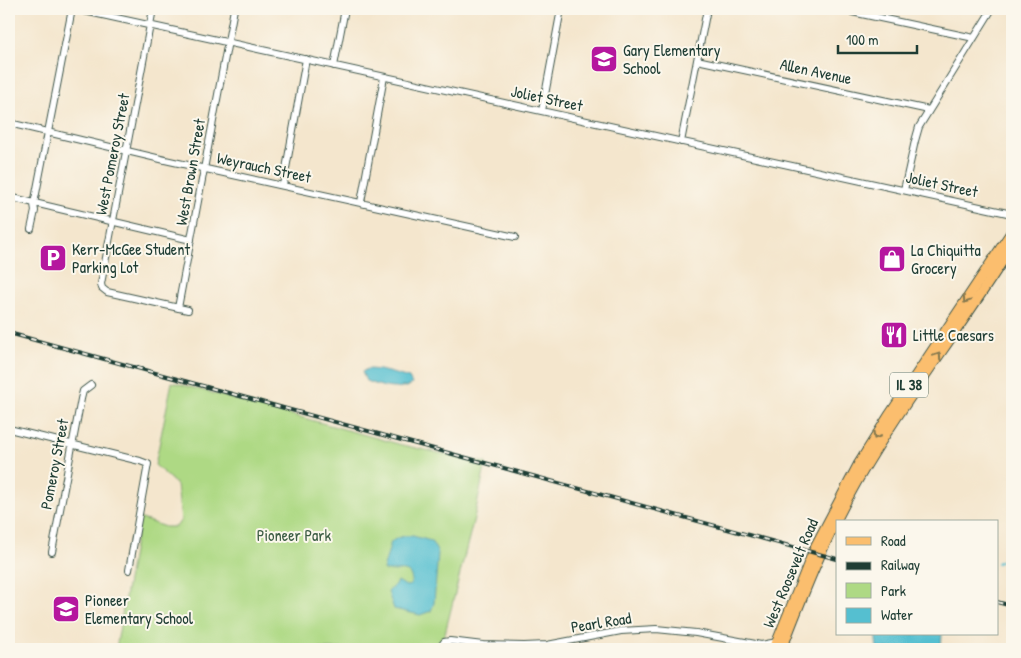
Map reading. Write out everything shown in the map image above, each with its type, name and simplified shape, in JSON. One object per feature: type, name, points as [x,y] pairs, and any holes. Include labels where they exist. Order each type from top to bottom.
[{"type":"main road","name":"West Roosevelt Road","points":[[778,647],[816,545],[853,473],[1012,231]]},
{"type":"main road","name":"West Roosevelt Road","points":[[838,520],[860,477],[893,424],[1012,246]]},
{"type":"main road","name":"West Roosevelt Road","points":[[778,647],[836,523]]},
{"type":"street","name":"Joliet Street","points":[[74,9],[1012,214]]},
{"type":"street","points":[[31,229],[35,210],[34,204],[74,9]]},
{"type":"street","name":"West Pomeroy Street","points":[[153,9],[101,281],[102,288],[107,292],[178,308]]},
{"type":"street","name":"West Brown Street","points":[[178,308],[234,9]]},
{"type":"street","points":[[334,66],[345,9]]},
{"type":"street","points":[[542,111],[561,9]]},
{"type":"street","points":[[681,142],[707,9]]},
{"type":"street","points":[[838,9],[974,38]]},
{"type":"street","points":[[904,190],[916,136],[929,110],[992,9]]},
{"type":"street","points":[[283,185],[306,59]]},
{"type":"street","name":"Allen Avenue","points":[[697,60],[929,110]]},
{"type":"street","points":[[360,202],[384,77]]},
{"type":"street","name":"Weyrauch Street","points":[[9,123],[515,236]]},
{"type":"street","points":[[9,198],[113,220],[192,240]]},
{"type":"street","points":[[178,308],[188,310]]},
{"type":"street","name":"Pomeroy Street","points":[[52,552],[83,391],[91,385]]},
{"type":"street","points":[[9,429],[148,464],[129,570]]},
{"type":"street","name":"Pearl Road","points":[[439,649],[444,642],[450,641],[483,645],[547,645],[621,631],[656,629],[696,633],[762,647],[778,647]]},
{"type":"green space","name":"Pioneer Park","points":[[172,382],[402,445],[486,463],[441,649],[116,649],[139,518],[165,527],[176,527],[181,520],[177,485],[155,465]]},
{"type":"water","points":[[367,369],[409,378],[412,384],[407,387],[395,388],[384,387],[366,381],[362,372]]},
{"type":"water","points":[[404,536],[413,536],[431,541],[438,553],[434,603],[431,611],[420,615],[394,609],[388,592],[398,581],[406,586],[411,585],[410,574],[403,571],[383,570],[391,542]]},
{"type":"water","points":[[877,636],[942,636],[941,648],[939,649],[877,649]]},
{"type":"waterway","points":[[998,562],[1007,558],[1012,558]]},
{"type":"railway","points":[[9,333],[836,559]]},
{"type":"railway","points":[[998,602],[1012,606]]},
{"type":"place","name":"Gary Elementary School","points":[[604,59]]},
{"type":"place","name":"Kerr-McGee Student Parking Lot","points":[[53,258]]},
{"type":"place","name":"La Chiquitta Grocery","points":[[892,259]]},
{"type":"place","name":"Little Caesars","points":[[894,335]]},
{"type":"place","name":"Pioneer Elementary School","points":[[66,609]]}]
